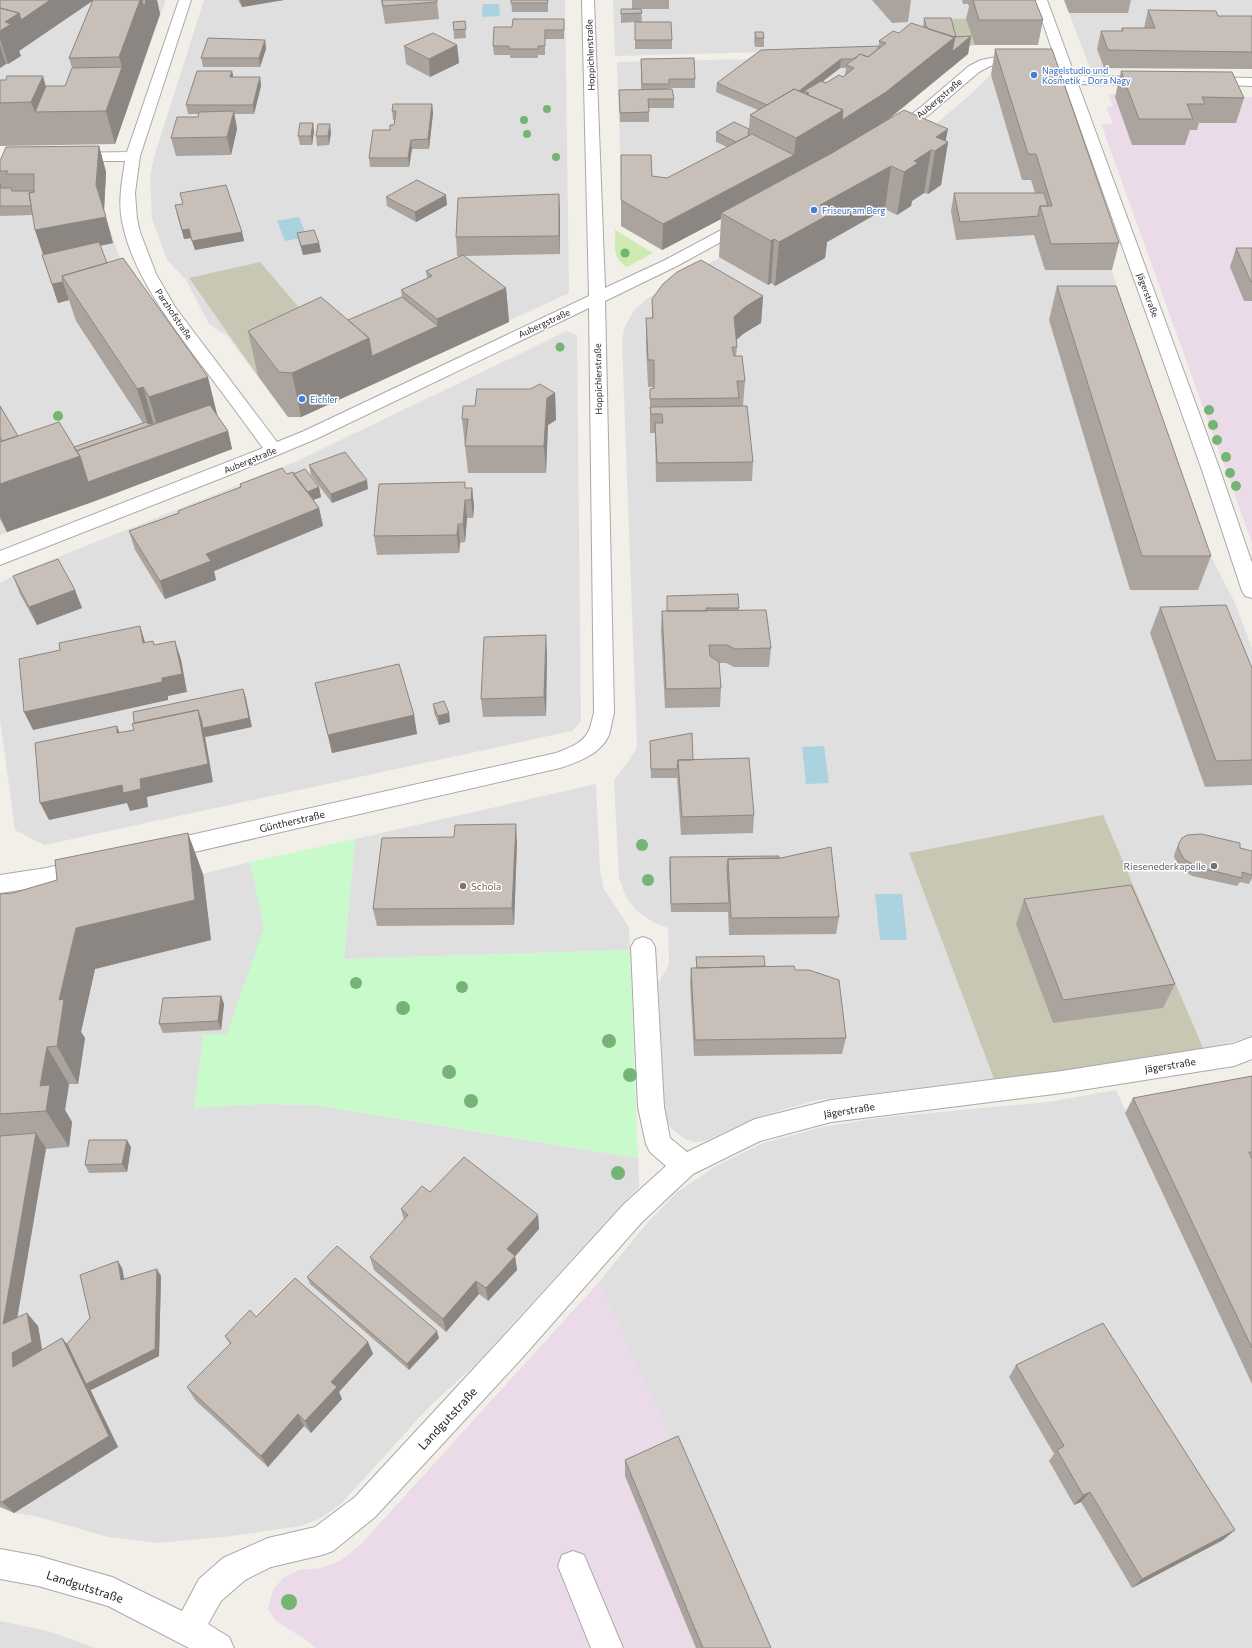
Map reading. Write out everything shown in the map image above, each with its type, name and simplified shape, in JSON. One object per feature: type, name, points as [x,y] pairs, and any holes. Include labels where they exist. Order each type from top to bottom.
[{"type":"street","name":"Parzhofstraße","points":[[185,0],[133,156],[127,193],[129,219],[132,232],[148,274],[168,308],[274,450]]},
{"type":"street","name":"Hoppichlerstraße","points":[[582,751],[598,735],[604,713],[597,298],[588,0]]},
{"type":"street","name":"Jägerstraße","points":[[1042,0],[1211,470],[1252,591]]},
{"type":"street","name":"Aubergstraße","points":[[882,142],[926,110],[974,69],[986,63],[1002,60],[1063,59]]},
{"type":"street","points":[[1070,80],[1160,81]]},
{"type":"street","points":[[1190,81],[1252,82]]},
{"type":"street","points":[[61,157],[133,156]]},
{"type":"street","name":"Aubergstraße","points":[[0,558],[274,450],[325,428],[671,263],[756,218]]},
{"type":"street","name":"Güntherstraße","points":[[146,855],[560,760],[582,751]]},
{"type":"street","points":[[0,884],[46,877],[107,863]]},
{"type":"street","points":[[643,947],[651,1107],[659,1144],[684,1166]]},
{"type":"street","name":"Jägerstraße","points":[[684,1166],[755,1131],[831,1111],[1062,1082],[1234,1055],[1252,1048]]},
{"type":"street","name":"Landgutstraße","points":[[188,1630],[210,1590],[234,1569],[268,1553],[322,1540],[365,1507],[512,1348],[633,1213],[684,1166]]},
{"type":"street","name":"Landgutstraße","points":[[0,1564],[38,1571],[112,1592],[188,1630],[218,1648]]},
{"type":"street","points":[[573,1566],[606,1648]]},
{"type":"shaded area","points":[[43,0],[166,0],[115,144],[0,146],[0,29]]},
{"type":"shaded area","points":[[204,0],[565,0],[569,293],[301,417],[288,417],[227,336],[209,324],[186,280],[167,260],[152,219],[150,177],[154,157]]},
{"type":"shaded area","points":[[613,0],[1021,0],[1038,45],[975,45],[956,47],[615,56]]},
{"type":"shaded area","points":[[1064,0],[1252,0],[1252,69],[1090,68]]},
{"type":"shaded area","points":[[1000,18],[1009,45],[975,45],[956,47],[948,19]]},
{"type":"shaded area","points":[[968,54],[881,125],[792,181],[662,250],[621,181],[617,62]]},
{"type":"shaded area","points":[[991,75],[1069,143],[1200,535],[1235,603],[1252,648],[1252,1036],[1204,1050],[1089,1068],[817,1100],[755,1118],[705,1141],[694,1142],[685,1139],[673,1130],[665,1120],[658,983],[669,965],[668,928],[653,922],[637,911],[626,897],[619,878],[614,780],[637,747],[622,343],[624,328],[634,310],[648,298],[828,196],[927,131]]},
{"type":"shaded area","points":[[1108,94],[1252,97],[1252,543],[1101,124],[1113,124],[1106,107],[1113,106]]},
{"type":"shaded area","points":[[106,172],[104,212],[135,302],[232,449],[0,535],[0,173]]},
{"type":"shaded area","points":[[260,262],[328,341],[258,376],[189,278]]},
{"type":"shaded area","points":[[567,331],[577,335],[581,721],[572,731],[44,845],[15,830],[0,719],[0,583],[16,574],[295,462]]},
{"type":"shaded area","points":[[596,784],[600,870],[604,889],[629,927],[630,950],[344,959],[355,839]]},
{"type":"shaded area","points":[[1103,815],[1204,1050],[1089,1068],[994,1079],[909,853]]},
{"type":"shaded area","points":[[250,862],[265,928],[227,1034],[266,1104],[314,1105],[638,1158],[639,1187],[477,1363],[429,1407],[340,1505],[319,1519],[301,1526],[224,1537],[157,1543],[108,1537],[35,1516],[14,1513],[0,1507],[0,982],[203,874]]},
{"type":"shaded area","points":[[1116,1090],[1252,1382],[1252,1648],[762,1648],[599,1282],[642,1229],[676,1193],[716,1166],[763,1143],[823,1127],[877,1118],[1048,1102]]},
{"type":"shaded area","points":[[599,1282],[677,1452],[762,1648],[316,1648],[276,1621],[268,1609],[273,1590],[283,1578],[299,1570],[321,1568],[341,1560],[361,1544]]},
{"type":"shaded area","points":[[0,1621],[48,1631],[96,1648],[0,1648]]},
{"type":"green space","points":[[615,230],[653,253],[627,267],[616,256]]},
{"type":"green space","points":[[355,839],[344,959],[630,950],[638,1158],[314,1105],[266,1104],[194,1108],[203,1034],[227,1034],[264,928],[250,862]]},
{"type":"water","points":[[483,4],[499,4],[500,16],[482,17]]},
{"type":"water","points":[[299,217],[307,237],[285,241],[277,221]]},
{"type":"water","points":[[824,746],[829,783],[806,784],[802,747]]},
{"type":"water","points":[[875,894],[902,894],[907,940],[880,940]]},
{"type":"building","points":[[0,0],[50,0],[21,20],[19,13],[0,8]]},
{"type":"building","points":[[93,0],[140,0],[119,57],[69,58]]},
{"type":"building","points":[[142,0],[146,0],[144,7]]},
{"type":"building","points":[[382,0],[437,0],[437,2],[383,6]]},
{"type":"building","points":[[511,0],[548,0],[547,3],[511,3]]},
{"type":"building","points":[[973,0],[1035,0],[1043,20],[979,20]]},
{"type":"building","points":[[0,8],[19,13],[5,22],[11,24],[0,31]]},
{"type":"building","points":[[621,9],[641,9],[642,13],[621,14]]},
{"type":"building","points":[[1148,10],[1216,11],[1218,16],[1252,16],[1252,52],[1108,50],[1101,31],[1123,31],[1122,28],[1155,28]]},
{"type":"building","points":[[924,18],[951,18],[956,37],[928,29]]},
{"type":"building","points":[[513,19],[564,19],[564,30],[545,30],[545,46],[538,46],[538,49],[509,49],[509,46],[493,46],[494,27],[512,27]]},
{"type":"building","points":[[465,21],[466,29],[454,30],[453,22]]},
{"type":"building","points":[[635,22],[671,22],[672,40],[635,40]]},
{"type":"building","points":[[911,23],[955,37],[886,92],[842,120],[843,110],[806,94],[809,93],[804,91],[821,81],[826,83],[839,75],[843,77],[854,68],[846,65],[860,54],[868,57],[886,43],[879,41],[893,31],[899,33]]},
{"type":"building","points":[[755,32],[763,32],[764,38],[756,38]]},
{"type":"building","points":[[433,33],[457,45],[429,59],[404,46]]},
{"type":"building","points":[[971,36],[952,52],[955,37],[953,37]]},
{"type":"building","points":[[208,38],[265,40],[259,58],[201,58]]},
{"type":"building","points":[[879,46],[878,49],[868,57],[860,54],[855,59],[841,59],[799,91],[794,89],[767,105],[717,83],[761,50]]},
{"type":"building","points":[[995,49],[1052,49],[1119,243],[1051,244],[1040,206],[1052,206],[1036,154],[1028,154]]},
{"type":"building","points":[[694,58],[695,79],[669,79],[669,84],[642,84],[641,59]]},
{"type":"building","points":[[122,67],[106,111],[35,112],[46,86],[65,86],[72,68]]},
{"type":"building","points":[[197,71],[232,71],[230,77],[260,77],[253,105],[186,105]]},
{"type":"building","points":[[1121,71],[1232,72],[1244,98],[1202,97],[1205,104],[1187,104],[1193,119],[1139,119]]},
{"type":"building","points":[[7,76],[43,76],[31,102],[0,103],[0,80],[6,80]]},
{"type":"building","points":[[672,89],[674,99],[648,99],[649,112],[620,113],[619,90]]},
{"type":"building","points":[[794,89],[843,110],[796,138],[750,115]]},
{"type":"building","points":[[393,104],[432,104],[428,139],[411,140],[408,158],[369,158],[373,130],[390,130],[390,125],[394,125],[396,111],[392,111]]},
{"type":"building","points":[[904,110],[948,129],[936,137],[948,142],[935,151],[931,150],[914,161],[918,163],[904,172],[891,166],[820,205],[829,209],[825,211],[830,214],[779,242],[774,239],[771,241],[721,213],[832,153]]},
{"type":"building","points":[[234,111],[227,137],[171,138],[177,117],[198,117],[199,112]]},
{"type":"building","points":[[734,122],[749,129],[748,136],[736,142],[716,132]]},
{"type":"building","points":[[300,123],[313,123],[311,136],[298,136]]},
{"type":"building","points":[[318,124],[330,124],[328,136],[316,136]]},
{"type":"building","points":[[752,134],[794,155],[663,224],[621,200],[621,155],[651,155],[652,176],[667,178]]},
{"type":"building","points":[[99,146],[96,185],[106,217],[35,230],[29,193],[34,192],[34,174],[6,174],[8,171],[0,171],[0,161],[6,147]]},
{"type":"building","points":[[417,180],[446,195],[415,212],[386,197]]},
{"type":"building","points":[[0,183],[1,188],[11,188],[12,191],[34,191],[29,193],[31,206],[0,206]]},
{"type":"building","points":[[226,185],[242,232],[192,241],[189,229],[182,230],[175,205],[183,204],[180,193]]},
{"type":"building","points":[[954,193],[1044,193],[1048,206],[1040,206],[1039,216],[960,222]]},
{"type":"building","points":[[559,194],[559,236],[456,237],[458,198]]},
{"type":"building","points":[[314,230],[319,243],[301,246],[297,233]]},
{"type":"building","points":[[99,242],[107,263],[62,276],[63,282],[52,284],[42,255]]},
{"type":"building","points":[[1236,248],[1252,248],[1252,282],[1251,282]]},
{"type":"building","points":[[463,255],[506,288],[437,319],[401,290],[432,276],[426,271]]},
{"type":"building","points":[[123,258],[208,377],[149,397],[143,387],[137,389],[62,276]]},
{"type":"building","points":[[701,260],[763,296],[745,307],[734,317],[737,347],[732,347],[734,356],[742,356],[745,381],[737,381],[739,398],[650,399],[650,389],[654,388],[654,360],[648,360],[646,318],[653,318],[652,299],[663,284],[677,272]]},
{"type":"building","points":[[1057,286],[1116,286],[1211,556],[1142,556]]},
{"type":"building","points":[[321,297],[369,338],[292,373],[279,372],[248,331]]},
{"type":"building","points":[[402,297],[438,326],[372,356],[369,338],[348,320]]},
{"type":"building","points":[[540,384],[555,393],[547,398],[544,446],[465,446],[468,419],[462,419],[463,406],[475,406],[477,389],[530,389]]},
{"type":"building","points":[[210,405],[228,431],[88,482],[80,456],[76,451]]},
{"type":"building","points":[[0,406],[18,436],[2,441],[0,437]]},
{"type":"building","points":[[747,406],[753,462],[657,463],[655,423],[663,423],[662,414],[651,414],[650,407]]},
{"type":"building","points":[[59,422],[80,456],[0,484],[0,442]]},
{"type":"building","points":[[146,422],[148,424],[154,424],[76,451],[74,447]]},
{"type":"building","points":[[345,452],[367,480],[331,494],[309,465]]},
{"type":"building","points":[[282,468],[287,474],[293,472],[319,508],[206,554],[211,561],[160,581],[129,531],[179,513],[178,511],[241,487],[240,484]]},
{"type":"building","points":[[305,469],[319,487],[307,492],[293,474]]},
{"type":"building","points":[[465,482],[465,488],[472,488],[471,500],[465,500],[463,524],[458,524],[457,535],[374,536],[379,484]]},
{"type":"building","points":[[58,559],[75,590],[29,607],[13,576]]},
{"type":"building","points":[[738,594],[739,608],[706,608],[707,611],[667,611],[667,596]]},
{"type":"building","points":[[1226,605],[1252,668],[1252,760],[1216,761],[1160,607]]},
{"type":"building","points":[[766,610],[771,648],[735,649],[727,645],[709,645],[710,656],[719,662],[721,688],[666,689],[662,611]]},
{"type":"building","points":[[140,626],[143,643],[153,641],[154,645],[175,641],[182,674],[162,678],[162,682],[24,712],[19,659],[60,650],[59,643]]},
{"type":"building","points":[[546,635],[544,697],[481,699],[484,637]]},
{"type":"building","points":[[399,664],[414,715],[328,735],[315,683]]},
{"type":"building","points":[[243,689],[249,718],[203,728],[198,710],[134,723],[133,712]]},
{"type":"building","points":[[444,701],[449,713],[438,716],[433,704]]},
{"type":"building","points":[[198,710],[208,764],[140,779],[141,789],[123,793],[122,785],[40,803],[35,743],[117,726],[117,733],[134,730],[132,724]]},
{"type":"building","points":[[692,733],[693,760],[678,760],[677,769],[651,769],[650,741]]},
{"type":"building","points":[[749,758],[754,815],[682,817],[678,760]]},
{"type":"building","points":[[516,824],[512,908],[373,909],[382,838],[454,837],[455,825]]},
{"type":"building","points":[[188,833],[195,900],[76,928],[59,1000],[64,999],[57,1046],[47,1047],[40,1086],[50,1085],[46,1111],[0,1114],[0,894],[13,893],[57,880],[55,860]]},
{"type":"building","name":"Riesenederkapelle","points":[[1201,834],[1240,843],[1240,848],[1252,851],[1252,875],[1242,872],[1242,878],[1197,867],[1184,859],[1178,848],[1182,838],[1187,835]]},
{"type":"building","points":[[831,847],[839,917],[731,918],[728,859],[781,858]]},
{"type":"building","points":[[779,856],[779,858],[728,859],[729,903],[671,904],[670,857]]},
{"type":"building","points":[[1131,885],[1175,984],[1063,1000],[1024,899]]},
{"type":"building","points":[[764,956],[765,966],[697,968],[696,957]]},
{"type":"building","points":[[794,966],[795,970],[809,970],[839,980],[846,1038],[695,1040],[691,968]]},
{"type":"building","points":[[221,996],[218,1021],[159,1024],[163,998]]},
{"type":"building","points":[[1252,1076],[1252,1152],[1249,1152],[1252,1159],[1252,1348],[1133,1098]]},
{"type":"building","points":[[36,1133],[3,1324],[27,1313],[32,1342],[12,1353],[13,1367],[62,1338],[109,1436],[0,1502],[0,1136]]},
{"type":"building","points":[[89,1140],[127,1140],[122,1164],[85,1165]]},
{"type":"building","points":[[464,1157],[538,1215],[507,1249],[515,1256],[500,1273],[486,1288],[476,1281],[443,1319],[370,1257],[408,1215],[401,1209],[422,1186],[430,1192]]},
{"type":"building","points":[[337,1246],[437,1331],[407,1364],[307,1277]]},
{"type":"building","points":[[118,1261],[121,1280],[157,1269],[155,1349],[86,1384],[67,1344],[90,1318],[80,1275]]},
{"type":"building","points":[[295,1278],[368,1342],[331,1382],[337,1387],[305,1421],[298,1414],[261,1456],[187,1387],[231,1343],[225,1336],[250,1310],[256,1317]]},
{"type":"building","points":[[1103,1323],[1235,1530],[1142,1579],[1090,1492],[1083,1495],[1057,1450],[1064,1446],[1016,1365]]},
{"type":"building","points":[[678,1436],[771,1648],[703,1648],[625,1460]]},
{"type":"place","name":"Nagelstudio und Kosmetik - Dora Nagy","points":[[1034,75]]},
{"type":"place","name":"Friseur am Berg","points":[[814,210]]},
{"type":"place","name":"Eichler","points":[[302,399]]},
{"type":"place","name":"Riesenederkapelle","points":[[1214,866]]},
{"type":"place","name":"Schola","points":[[463,886]]}]
